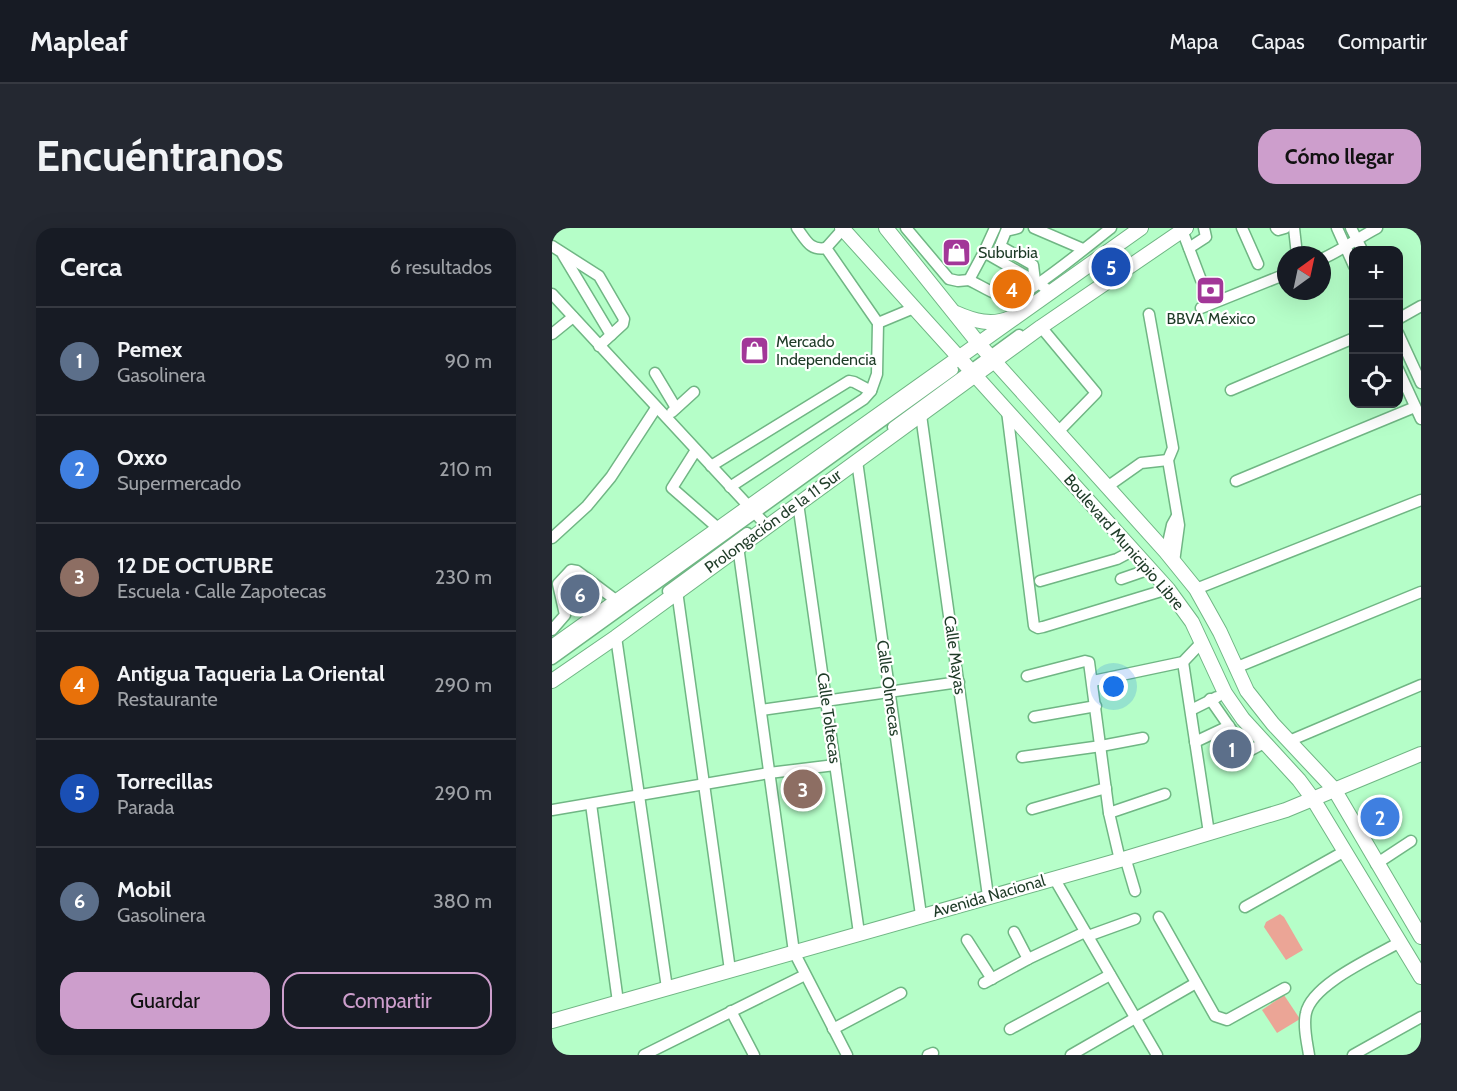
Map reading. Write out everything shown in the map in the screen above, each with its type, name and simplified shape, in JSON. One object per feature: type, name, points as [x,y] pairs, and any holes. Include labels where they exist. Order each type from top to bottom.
[{"type":"main road","name":"Boulevard Municipio Libre","points":[[886,228],[987,352],[1196,589],[1220,632],[1235,668],[1260,709],[1334,789],[1421,937]]},
{"type":"main road","points":[[987,352],[1028,310],[1141,228]]},
{"type":"main road","name":"Boulevard Municipio Libre","points":[[842,229],[1168,589],[1192,622],[1225,693],[1243,719],[1299,780],[1313,799],[1421,977]]},
{"type":"main road","points":[[987,352],[1041,327],[1181,229]]},
{"type":"main road","points":[[954,312],[972,320],[994,323],[1028,310]]},
{"type":"main road","name":"Prolongación de la 11 Sur","points":[[552,679],[616,637],[738,546],[759,517],[987,352]]},
{"type":"main road","name":"Prolongación de la 11 Sur","points":[[552,647],[720,529],[798,503],[921,415],[967,367],[987,352]]},
{"type":"main road","name":"Avenida Nacional","points":[[552,1021],[1287,810],[1421,754]]},
{"type":"street","points":[[797,228],[812,247],[818,249],[826,248],[842,229]]},
{"type":"street","points":[[906,228],[950,279],[969,280],[1010,298],[1037,282],[1111,228]]},
{"type":"street","points":[[969,280],[996,228]]},
{"type":"street","points":[[1018,228],[1006,231],[999,243],[1000,246],[1033,265],[1037,282]]},
{"type":"street","points":[[1034,228],[1083,249]]},
{"type":"street","points":[[987,352],[1146,228]]},
{"type":"street","points":[[1189,248],[1206,237],[1204,228]]},
{"type":"street","points":[[1242,228],[1258,264]]},
{"type":"street","points":[[1276,228],[1281,230],[1285,228]]},
{"type":"street","points":[[1294,228],[1296,246]]},
{"type":"street","points":[[1337,228],[1349,256]]},
{"type":"street","points":[[1352,228],[1360,246]]},
{"type":"street","points":[[1331,254],[1346,248],[1356,239],[1377,228]]},
{"type":"street","points":[[987,352],[1181,229],[1201,280]]},
{"type":"street","points":[[730,487],[864,399],[871,391],[877,374],[878,324],[826,248]]},
{"type":"street","points":[[557,249],[610,335]]},
{"type":"street","points":[[557,249],[594,272],[603,281],[624,319],[623,324],[599,346]]},
{"type":"street","points":[[984,252],[1051,292]]},
{"type":"street","points":[[1201,309],[1277,278]]},
{"type":"street","points":[[552,294],[759,517]]},
{"type":"street","points":[[1403,316],[1421,306]]},
{"type":"street","points":[[878,324],[914,308]]},
{"type":"street","points":[[1149,314],[1173,448],[1168,460],[1179,525],[1170,557]]},
{"type":"street","points":[[552,334],[573,317]]},
{"type":"street","points":[[1041,327],[1096,393],[1058,432]]},
{"type":"street","points":[[1231,390],[1349,340]]},
{"type":"street","points":[[1403,344],[1421,382]]},
{"type":"street","points":[[552,659],[759,517],[967,367]]},
{"type":"street","points":[[655,373],[676,408]]},
{"type":"street","points":[[1403,380],[1421,419]]},
{"type":"street","points":[[711,466],[849,381],[871,391]]},
{"type":"street","points":[[666,418],[694,392]]},
{"type":"street","points":[[1236,481],[1415,407]]},
{"type":"street","points":[[552,538],[587,506],[610,477],[656,408]]},
{"type":"street","points":[[1007,411],[1034,626],[1043,627],[1168,589]]},
{"type":"street","name":"Calle Mayas","points":[[921,415],[988,896]]},
{"type":"street","points":[[696,450],[672,488],[720,529]]},
{"type":"street","points":[[1107,487],[1141,463],[1168,460]]},
{"type":"street","name":"Calle Olmecas","points":[[857,461],[921,915]]},
{"type":"street","points":[[1196,589],[1421,500]]},
{"type":"street","name":"Calle Toltecas","points":[[798,503],[859,933]]},
{"type":"street","points":[[552,679],[759,517]]},
{"type":"street","points":[[738,546],[794,952],[847,1055]]},
{"type":"street","points":[[1040,581],[1117,559],[1134,550]]},
{"type":"street","points":[[1121,579],[1150,569]]},
{"type":"street","points":[[552,630],[565,615],[558,584],[572,570],[577,571],[617,601]]},
{"type":"street","points":[[677,591],[730,970]]},
{"type":"street","points":[[1235,668],[1421,592]]},
{"type":"street","points":[[616,637],[667,988]]},
{"type":"street","points":[[1093,681],[1183,662],[1202,642]]},
{"type":"street","points":[[1027,676],[1085,661],[1089,662],[1109,813],[1122,859],[1135,891]]},
{"type":"street","points":[[1183,662],[1209,833]]},
{"type":"street","points":[[760,710],[959,682]]},
{"type":"street","points":[[1289,741],[1421,685]]},
{"type":"street","points":[[1191,710],[1225,693]]},
{"type":"street","points":[[1210,699],[1248,752],[1264,743]]},
{"type":"street","points":[[1034,717],[1096,706]]},
{"type":"street","points":[[1195,742],[1229,726]]},
{"type":"street","points":[[1022,757],[1143,738]]},
{"type":"street","points":[[552,810],[769,773],[836,765]]},
{"type":"street","points":[[1032,809],[1106,788]]},
{"type":"street","points":[[1109,813],[1165,794]]},
{"type":"street","points":[[591,804],[618,1002]]},
{"type":"street","points":[[1376,864],[1411,841]]},
{"type":"street","points":[[1245,907],[1345,851]]},
{"type":"street","points":[[1054,878],[1157,1055]]},
{"type":"street","points":[[1159,917],[1215,1016],[1227,1020],[1285,988]]},
{"type":"street","points":[[967,940],[988,981],[1028,958],[1087,934],[1136,919]]},
{"type":"street","points":[[1014,932],[1028,958]]},
{"type":"street","points":[[1309,1055],[1305,1017],[1318,992],[1332,981],[1400,942]]},
{"type":"street","points":[[645,1055],[805,975]]},
{"type":"street","points":[[1010,1029],[1110,975]]},
{"type":"street","points":[[1071,1055],[1196,983]]},
{"type":"street","points":[[833,1029],[901,993]]},
{"type":"street","points":[[731,1011],[754,1055]]},
{"type":"street","points":[[1353,1055],[1421,1017]]},
{"type":"shaded area","points":[[1280,914],[1303,950],[1286,960],[1264,927],[1266,922]]},
{"type":"shaded area","points":[[1284,995],[1300,1019],[1277,1033],[1262,1010]]},
{"type":"place","name":"Suburbia","points":[[957,252]]},
{"type":"place","name":"Torrecillas","points":[[1111,267]]},
{"type":"place","name":"Antigua Taqueria La Oriental","points":[[1012,289]]},
{"type":"place","name":"BBVA México","points":[[1211,290]]},
{"type":"place","name":"Mercado Independencia","points":[[755,350]]},
{"type":"place","name":"Mobil","points":[[580,594]]},
{"type":"place","name":"Pemex","points":[[1232,749]]},
{"type":"place","name":"12 DE OCTUBRE","points":[[803,789]]},
{"type":"place","name":"Oxxo","points":[[1380,817]]}]
